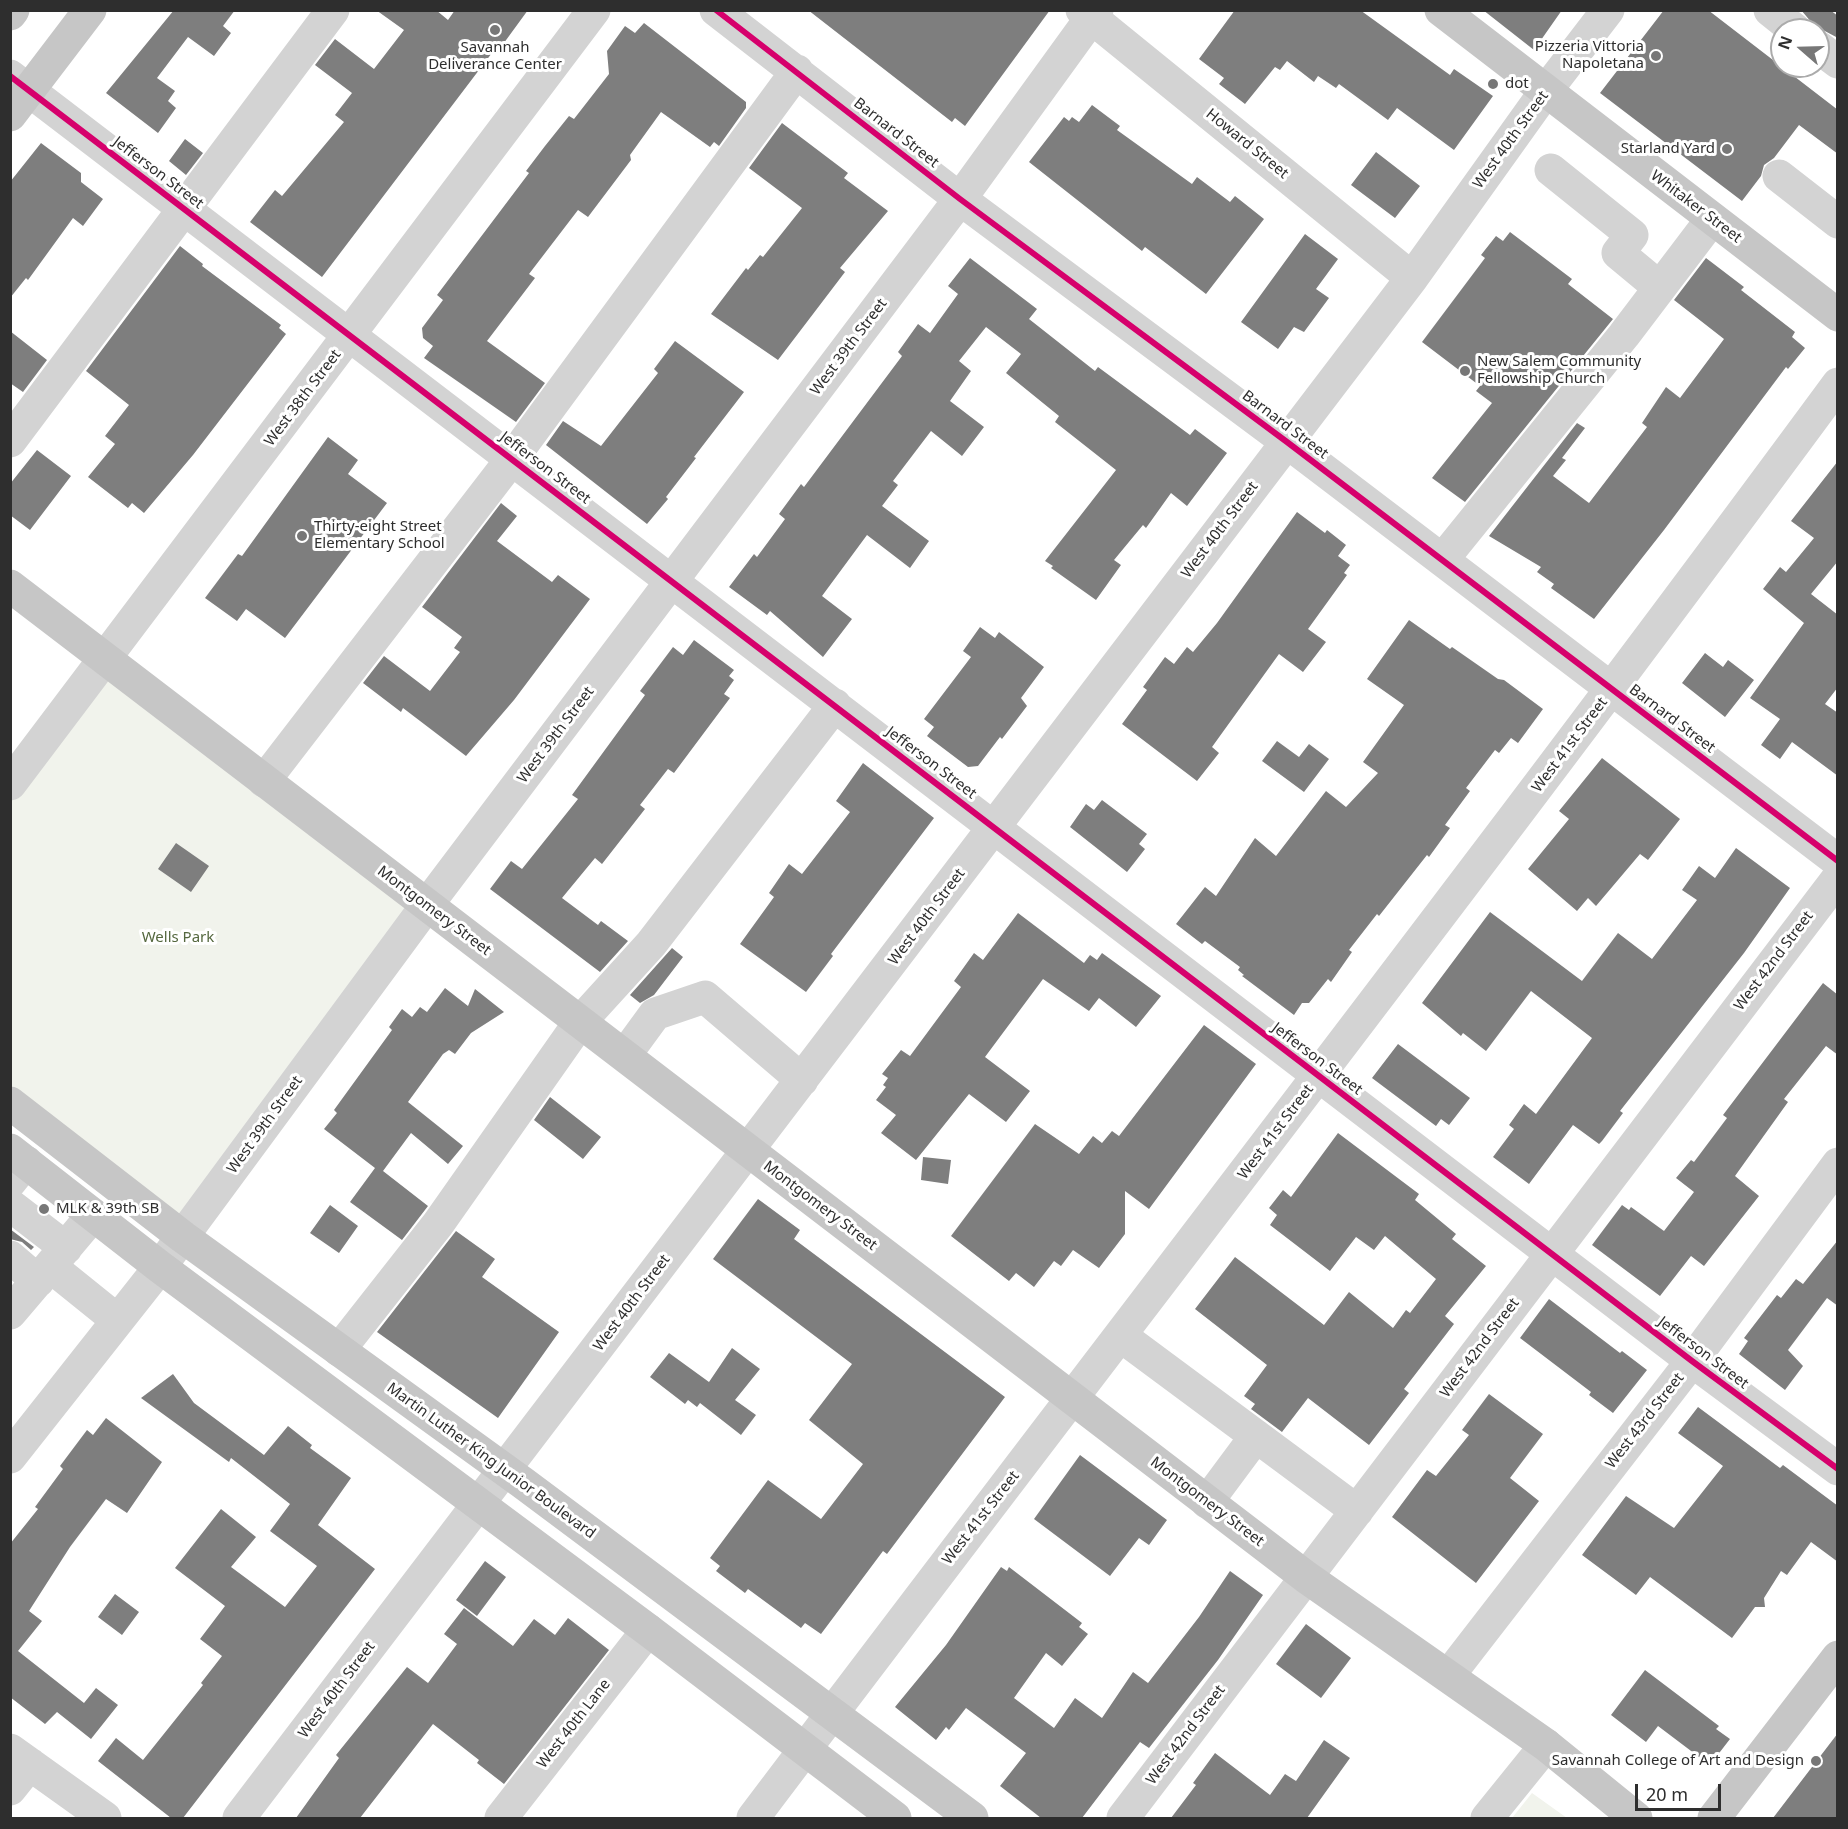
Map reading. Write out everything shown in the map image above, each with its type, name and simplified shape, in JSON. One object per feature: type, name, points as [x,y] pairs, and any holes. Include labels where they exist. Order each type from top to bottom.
[{"type":"main road","points":[[17,94],[90,10]]},
{"type":"main road","name":"Whitaker Street","points":[[1441,10],[1838,315]]},
{"type":"main road","name":"Montgomery Street","points":[[10,586],[1207,1502],[1306,1577],[1546,1745],[1636,1818]]},
{"type":"main road","name":"Martin Luther King Junior Boulevard","points":[[10,1103],[183,1237],[504,1470],[972,1818]]},
{"type":"main road","points":[[16,1165],[93,1215],[648,1630],[895,1818]]},
{"type":"main road","points":[[1714,1818],[1838,1657]]},
{"type":"street","points":[[10,441],[333,10]]},
{"type":"street","name":"West 38th Street","points":[[10,784],[594,10]]},
{"type":"street","name":"Barnard Street","points":[[716,10],[960,199],[1443,559],[1838,861]]},
{"type":"street","name":"West 40th Street","points":[[239,1818],[1412,278],[1545,92],[1608,10]]},
{"type":"street","name":"West 39th Street","points":[[10,1457],[183,1237],[427,905],[960,199],[1090,13]]},
{"type":"street","name":"Howard Street","points":[[1090,13],[1412,278]]},
{"type":"street","points":[[264,781],[511,458],[796,71]]},
{"type":"street","name":"Jefferson Street","points":[[17,94],[186,209],[1692,1361],[1838,1469]]},
{"type":"street","points":[[1551,170],[1632,235],[1618,253],[1659,287]]},
{"type":"street","points":[[1779,176],[1838,222]]},
{"type":"street","points":[[1443,559],[1624,335],[1712,219]]},
{"type":"street","name":"West 41st Street","points":[[753,1818],[831,1712],[1073,1399],[1613,689],[1838,384]]},
{"type":"street","points":[[339,1350],[438,1224],[580,1022],[651,944],[835,705]]},
{"type":"street","name":"West 42nd Street","points":[[1123,1818],[1838,878]]},
{"type":"street","points":[[625,1055],[655,1014],[705,997],[802,1080]]},
{"type":"street","name":"West 43rd Street","points":[[1449,1676],[1692,1361],[1838,1164]]},
{"type":"street","points":[[10,1205],[51,1265],[117,1320]]},
{"type":"street","points":[[10,1314],[93,1215]]},
{"type":"street","points":[[10,1257],[51,1265]]},
{"type":"street","points":[[1121,1336],[1357,1511]]},
{"type":"street","points":[[1207,1502],[1256,1436]]},
{"type":"street","name":"West 40th Lane","points":[[501,1818],[648,1630]]},
{"type":"street","points":[[1487,1818],[1546,1745]]},
{"type":"street","points":[[17,1768],[105,1818]]},
{"type":"green space","name":"Wells Park","points":[[106,670],[412,904],[162,1238],[11,1122],[10,795]]},
{"type":"green space","points":[[1532,1793],[1567,1818],[1512,1818]]},
{"type":"building","points":[[174,10],[235,10],[223,26],[231,33],[214,56],[188,37],[157,78],[175,91],[168,101],[176,108],[158,133],[106,93]]},
{"type":"building","points":[[376,10],[436,10],[448,20],[455,10],[528,10],[501,47],[498,45],[322,277],[250,222],[275,190],[282,196],[344,122],[335,115],[352,93],[315,65],[335,39],[374,69],[404,30]]},
{"type":"building","points":[[808,10],[1050,10],[965,126],[955,118],[952,122]]},
{"type":"building","points":[[1235,10],[1360,10],[1450,75],[1454,69],[1493,96],[1454,150],[1397,108],[1388,120],[1339,84],[1336,88],[1318,76],[1314,82],[1287,61],[1280,70],[1275,67],[1245,104],[1219,84],[1224,78],[1199,59]]},
{"type":"building","points":[[1483,10],[1562,10],[1534,50]]},
{"type":"building","name":"Starland Yard","points":[[1664,10],[1708,10],[1770,58],[1770,78],[1796,78],[1838,110],[1838,154],[1799,125],[1774,158],[1764,165],[1761,176],[1742,201],[1600,93]]},
{"type":"building","points":[[1801,10],[1830,10],[1838,16],[1838,38],[1830,34],[1830,18],[1808,18]]},
{"type":"building","points":[[644,23],[746,102],[746,108],[719,146],[714,142],[710,147],[661,112],[630,155],[631,160],[588,217],[578,210],[529,274],[535,278],[487,341],[545,383],[516,422],[424,358],[433,346],[423,338],[422,328],[443,300],[437,295],[529,173],[526,171],[569,116],[574,119],[609,74],[607,51],[625,26],[635,33]]},
{"type":"building","points":[[1092,105],[1120,126],[1117,130],[1192,184],[1197,177],[1230,202],[1235,196],[1264,219],[1206,294],[1145,247],[1142,251],[1029,162],[1064,117],[1069,121],[1072,117],[1079,122]]},
{"type":"building","points":[[782,123],[848,173],[844,178],[888,211],[840,268],[845,272],[778,360],[711,314],[746,268],[748,270],[760,255],[763,257],[802,208],[749,168]]},
{"type":"building","points":[[185,139],[203,153],[186,175],[169,161]]},
{"type":"building","points":[[41,143],[81,173],[81,182],[103,199],[83,226],[73,218],[28,280],[26,278],[10,298],[10,182]]},
{"type":"building","points":[[1376,152],[1420,186],[1395,218],[1351,185]]},
{"type":"building","points":[[1510,232],[1572,279],[1568,284],[1613,319],[1465,502],[1432,478],[1492,403],[1476,391],[1480,386],[1422,342],[1485,258],[1481,255],[1496,236],[1503,241]]},
{"type":"building","points":[[1305,234],[1338,259],[1316,289],[1329,298],[1304,332],[1294,327],[1278,349],[1241,322]]},
{"type":"building","points":[[180,246],[203,264],[202,266],[281,325],[279,328],[286,334],[193,455],[144,513],[132,503],[128,508],[88,477],[115,444],[105,436],[129,405],[86,371]]},
{"type":"building","points":[[970,258],[1037,309],[1029,319],[1095,371],[1098,367],[1190,435],[1195,429],[1227,453],[1187,506],[1171,493],[1146,528],[1143,525],[1114,560],[1121,565],[1096,600],[1051,568],[1053,566],[1045,561],[1116,470],[1055,422],[1059,416],[1006,373],[1021,354],[986,327],[959,361],[971,371],[950,401],[984,427],[962,456],[931,431],[893,481],[898,485],[882,506],[929,541],[910,568],[867,535],[822,596],[852,619],[823,657],[770,611],[767,615],[729,587],[754,554],[757,557],[785,519],[779,514],[801,484],[804,487],[902,356],[898,352],[918,324],[930,333],[958,294],[948,286]]},
{"type":"building","points":[[1706,258],[1744,287],[1741,290],[1795,332],[1792,337],[1805,348],[1788,369],[1786,367],[1594,619],[1551,588],[1554,584],[1537,572],[1541,567],[1489,536],[1577,423],[1585,428],[1562,458],[1566,460],[1553,476],[1589,503],[1647,427],[1642,423],[1666,387],[1680,398],[1724,339],[1674,300]]},
{"type":"building","points":[[10,331],[47,360],[23,392],[10,383]]},
{"type":"building","points":[[675,341],[744,392],[694,457],[696,458],[666,497],[668,499],[647,524],[546,445],[563,421],[601,446],[658,373],[654,369]]},
{"type":"building","name":"Thirty-eight Street Elementary School","points":[[328,437],[358,460],[348,474],[387,503],[285,638],[246,609],[237,621],[205,598],[238,554],[242,556]]},
{"type":"building","points":[[37,450],[71,476],[30,530],[10,515],[10,484]]},
{"type":"building","points":[[1838,461],[1838,561],[1811,594],[1838,615],[1838,687],[1825,704],[1838,713],[1838,776],[1792,742],[1780,759],[1761,745],[1780,719],[1750,698],[1804,623],[1763,589],[1780,567],[1786,572],[1814,538],[1791,521]]},
{"type":"building","points":[[501,503],[517,516],[497,541],[552,582],[558,575],[590,599],[514,700],[466,756],[403,708],[401,712],[363,683],[384,656],[430,691],[460,652],[454,648],[462,637],[422,607]]},
{"type":"building","points":[[1297,512],[1325,533],[1327,530],[1346,545],[1338,556],[1350,565],[1344,573],[1347,575],[1308,629],[1326,642],[1303,672],[1279,654],[1212,747],[1219,753],[1197,781],[1122,724],[1147,690],[1143,687],[1165,657],[1174,664],[1187,647],[1193,652],[1217,623]]},
{"type":"building","points":[[1409,620],[1450,649],[1452,647],[1498,679],[1504,680],[1543,709],[1518,743],[1511,738],[1499,753],[1495,750],[1466,788],[1470,791],[1445,825],[1450,828],[1429,857],[1427,855],[1379,916],[1377,914],[1349,950],[1352,952],[1331,982],[1328,979],[1309,1003],[1302,1003],[1294,1015],[1242,976],[1244,975],[1238,970],[1240,967],[1205,941],[1202,944],[1176,924],[1205,887],[1216,896],[1255,838],[1276,856],[1326,791],[1346,807],[1378,773],[1363,762],[1404,705],[1367,679]]},
{"type":"building","points":[[980,627],[995,638],[999,632],[1044,667],[1021,698],[1027,706],[1002,739],[1000,737],[978,766],[968,767],[927,736],[934,727],[924,719],[971,657],[963,651]]},
{"type":"building","points":[[694,640],[734,670],[729,676],[734,680],[724,694],[730,698],[674,773],[668,769],[640,805],[645,809],[602,864],[595,858],[562,898],[598,925],[601,921],[628,941],[600,972],[490,889],[511,861],[522,869],[578,799],[572,795],[645,695],[640,691],[673,647],[683,655]]},
{"type":"building","points":[[1705,653],[1723,667],[1728,660],[1754,680],[1725,717],[1682,683]]},
{"type":"building","points":[[1277,741],[1299,757],[1309,744],[1329,759],[1304,792],[1262,761]]},
{"type":"building","points":[[1602,758],[1680,819],[1648,860],[1640,854],[1596,906],[1588,898],[1577,911],[1528,869],[1569,819],[1559,811]]},
{"type":"building","points":[[863,763],[934,818],[831,954],[833,956],[806,992],[740,944],[774,897],[769,893],[789,864],[802,874],[850,812],[836,801]]},
{"type":"building","points":[[1102,800],[1147,834],[1139,844],[1145,849],[1127,872],[1070,827],[1086,804],[1094,810]]},
{"type":"building","points":[[176,843],[209,866],[191,892],[158,869]]},
{"type":"building","points":[[1736,848],[1790,888],[1744,953],[1620,1111],[1623,1113],[1602,1141],[1599,1144],[1573,1125],[1529,1184],[1493,1157],[1514,1129],[1509,1125],[1524,1104],[1536,1114],[1592,1038],[1531,991],[1486,1051],[1463,1033],[1461,1036],[1422,1003],[1490,912],[1582,981],[1618,933],[1652,959],[1697,900],[1682,890],[1699,866],[1715,878]]},
{"type":"building","points":[[1018,913],[1084,963],[1090,955],[1097,960],[1102,953],[1161,996],[1136,1027],[1099,998],[1089,1011],[1043,979],[985,1057],[1030,1091],[1006,1122],[969,1094],[916,1160],[881,1133],[896,1115],[876,1100],[886,1087],[883,1085],[888,1078],[882,1074],[901,1050],[910,1056],[961,987],[954,981],[974,953],[983,960]]},
{"type":"building","points":[[672,948],[683,957],[654,995],[640,1003],[630,995]]},
{"type":"building","points":[[1823,983],[1838,995],[1838,1055],[1826,1046],[1784,1099],[1788,1102],[1735,1176],[1759,1196],[1704,1266],[1691,1256],[1660,1296],[1592,1245],[1622,1205],[1629,1210],[1631,1207],[1664,1231],[1694,1192],[1676,1178],[1691,1160],[1694,1162],[1727,1118],[1723,1115]]},
{"type":"building","points":[[445,988],[468,1006],[475,989],[504,1012],[471,1033],[455,1054],[449,1050],[443,1054],[408,1102],[463,1146],[448,1164],[411,1133],[383,1171],[428,1206],[402,1240],[350,1202],[375,1168],[324,1129],[337,1113],[334,1110],[392,1030],[389,1027],[402,1009],[412,1017],[420,1007],[427,1012]]},
{"type":"building","points":[[1204,1025],[1256,1064],[1149,1209],[1125,1191],[1125,1234],[1099,1268],[1073,1250],[1061,1266],[1054,1261],[1034,1287],[1016,1273],[1009,1281],[951,1236],[1035,1124],[1079,1154],[1093,1136],[1102,1143],[1112,1131],[1119,1136]]},
{"type":"building","points":[[1398,1044],[1470,1098],[1449,1125],[1441,1119],[1436,1126],[1372,1078]]},
{"type":"building","points":[[550,1097],[601,1137],[583,1159],[534,1120]]},
{"type":"building","points":[[1338,1133],[1419,1194],[1415,1200],[1456,1234],[1452,1239],[1486,1266],[1445,1316],[1454,1324],[1404,1389],[1409,1393],[1369,1445],[1308,1398],[1282,1432],[1251,1409],[1255,1404],[1244,1396],[1267,1365],[1195,1309],[1235,1257],[1324,1325],[1349,1292],[1393,1328],[1406,1310],[1410,1313],[1436,1279],[1385,1236],[1374,1250],[1356,1237],[1330,1271],[1270,1225],[1277,1215],[1269,1208],[1283,1190],[1291,1197]]},
{"type":"building","points":[[923,1157],[951,1160],[948,1184],[921,1180]]},
{"type":"building","points":[[758,1199],[800,1230],[794,1239],[1005,1397],[887,1554],[883,1551],[821,1634],[805,1623],[801,1628],[748,1589],[745,1593],[716,1571],[720,1566],[710,1558],[768,1480],[821,1519],[863,1464],[809,1420],[852,1364],[713,1259]]},
{"type":"building","points":[[330,1205],[358,1226],[339,1253],[310,1233]]},
{"type":"building","points":[[10,1229],[34,1247],[31,1250],[22,1242],[10,1239]]},
{"type":"building","points":[[456,1231],[495,1259],[482,1277],[559,1332],[498,1418],[377,1332]]},
{"type":"building","points":[[1838,1240],[1838,1306],[1827,1298],[1788,1350],[1803,1366],[1785,1390],[1739,1354],[1748,1341],[1744,1338],[1777,1295],[1781,1298],[1796,1279],[1803,1284]]},
{"type":"building","points":[[1549,1299],[1620,1353],[1622,1351],[1647,1370],[1613,1413],[1589,1395],[1591,1392],[1520,1338]]},
{"type":"building","points":[[732,1348],[760,1369],[735,1400],[756,1415],[741,1435],[700,1403],[697,1407],[688,1400],[685,1404],[650,1377],[669,1353],[709,1382]]},
{"type":"building","points":[[173,1374],[194,1403],[264,1455],[288,1426],[312,1445],[310,1448],[351,1478],[318,1525],[375,1569],[183,1818],[171,1818],[98,1761],[116,1738],[143,1760],[203,1685],[201,1683],[222,1656],[200,1639],[225,1606],[175,1568],[221,1509],[256,1537],[231,1567],[285,1607],[317,1566],[270,1531],[290,1504],[231,1458],[229,1462],[141,1398]]},
{"type":"building","points":[[1489,1394],[1543,1434],[1510,1478],[1539,1501],[1476,1583],[1392,1517],[1427,1470],[1436,1476],[1469,1435],[1462,1430]]},
{"type":"building","points":[[1698,1407],[1780,1468],[1783,1465],[1838,1506],[1838,1562],[1811,1542],[1787,1575],[1781,1571],[1764,1598],[1765,1607],[1755,1607],[1732,1638],[1650,1577],[1636,1595],[1582,1555],[1626,1496],[1674,1528],[1723,1466],[1678,1433]]},
{"type":"building","points":[[106,1418],[162,1462],[127,1513],[106,1499],[70,1547],[29,1611],[42,1621],[18,1651],[84,1703],[96,1688],[118,1705],[91,1739],[57,1712],[45,1724],[10,1697],[10,1544],[38,1509],[35,1507],[63,1469],[60,1466],[87,1430],[93,1435]]},
{"type":"building","points":[[1080,1455],[1167,1520],[1149,1545],[1139,1538],[1110,1576],[1034,1519]]},
{"type":"building","points":[[485,1561],[506,1577],[477,1616],[456,1600]]},
{"type":"building","points":[[1001,1567],[1007,1571],[1009,1567],[1082,1623],[1079,1627],[1088,1634],[1062,1666],[1046,1653],[1014,1698],[1054,1728],[1075,1698],[1102,1718],[1133,1672],[1148,1683],[1199,1617],[1230,1571],[1263,1595],[1218,1660],[1149,1748],[1140,1742],[1082,1818],[1041,1818],[1000,1786],[1026,1753],[966,1708],[949,1730],[946,1727],[936,1740],[895,1707],[946,1645]]},
{"type":"building","points":[[115,1594],[139,1612],[122,1635],[98,1617]]},
{"type":"building","points":[[464,1608],[513,1646],[534,1619],[555,1635],[568,1618],[609,1650],[504,1784],[477,1763],[479,1760],[433,1724],[360,1818],[296,1818],[339,1758],[336,1755],[407,1667],[428,1683],[457,1644],[444,1634]]},
{"type":"building","points":[[1306,1624],[1351,1658],[1321,1698],[1276,1664]]},
{"type":"building","points":[[1645,1670],[1719,1726],[1716,1729],[1730,1739],[1713,1761],[1705,1756],[1703,1760],[1658,1726],[1646,1742],[1611,1715]]},
{"type":"building","points":[[1838,1733],[1838,1818],[1773,1818]]},
{"type":"building","points":[[1324,1740],[1350,1758],[1307,1818],[1171,1818],[1196,1785],[1193,1783],[1215,1753],[1270,1795],[1285,1774],[1296,1781]]},
{"type":"cycle path","points":[[716,10],[960,199],[1287,442],[1838,861]]},
{"type":"cycle path","points":[[10,76],[1692,1361],[1838,1469]]},
{"type":"place","name":"Savannah Deliverance Center","points":[[495,30]]},
{"type":"place","name":"Pizzeria Vittoria Napoletana","points":[[1656,56]]},
{"type":"place","name":"dot","points":[[1493,84]]},
{"type":"place","name":"Starland Yard","points":[[1727,149]]},
{"type":"place","name":"New Salem Community Fellowship Church","points":[[1465,371]]},
{"type":"place","name":"Thirty-eight Street Elementary School","points":[[302,536]]},
{"type":"place","name":"MLK & 39th SB","points":[[44,1209]]},
{"type":"place","name":"Savannah College of Art and Design","points":[[1816,1761]]}]
